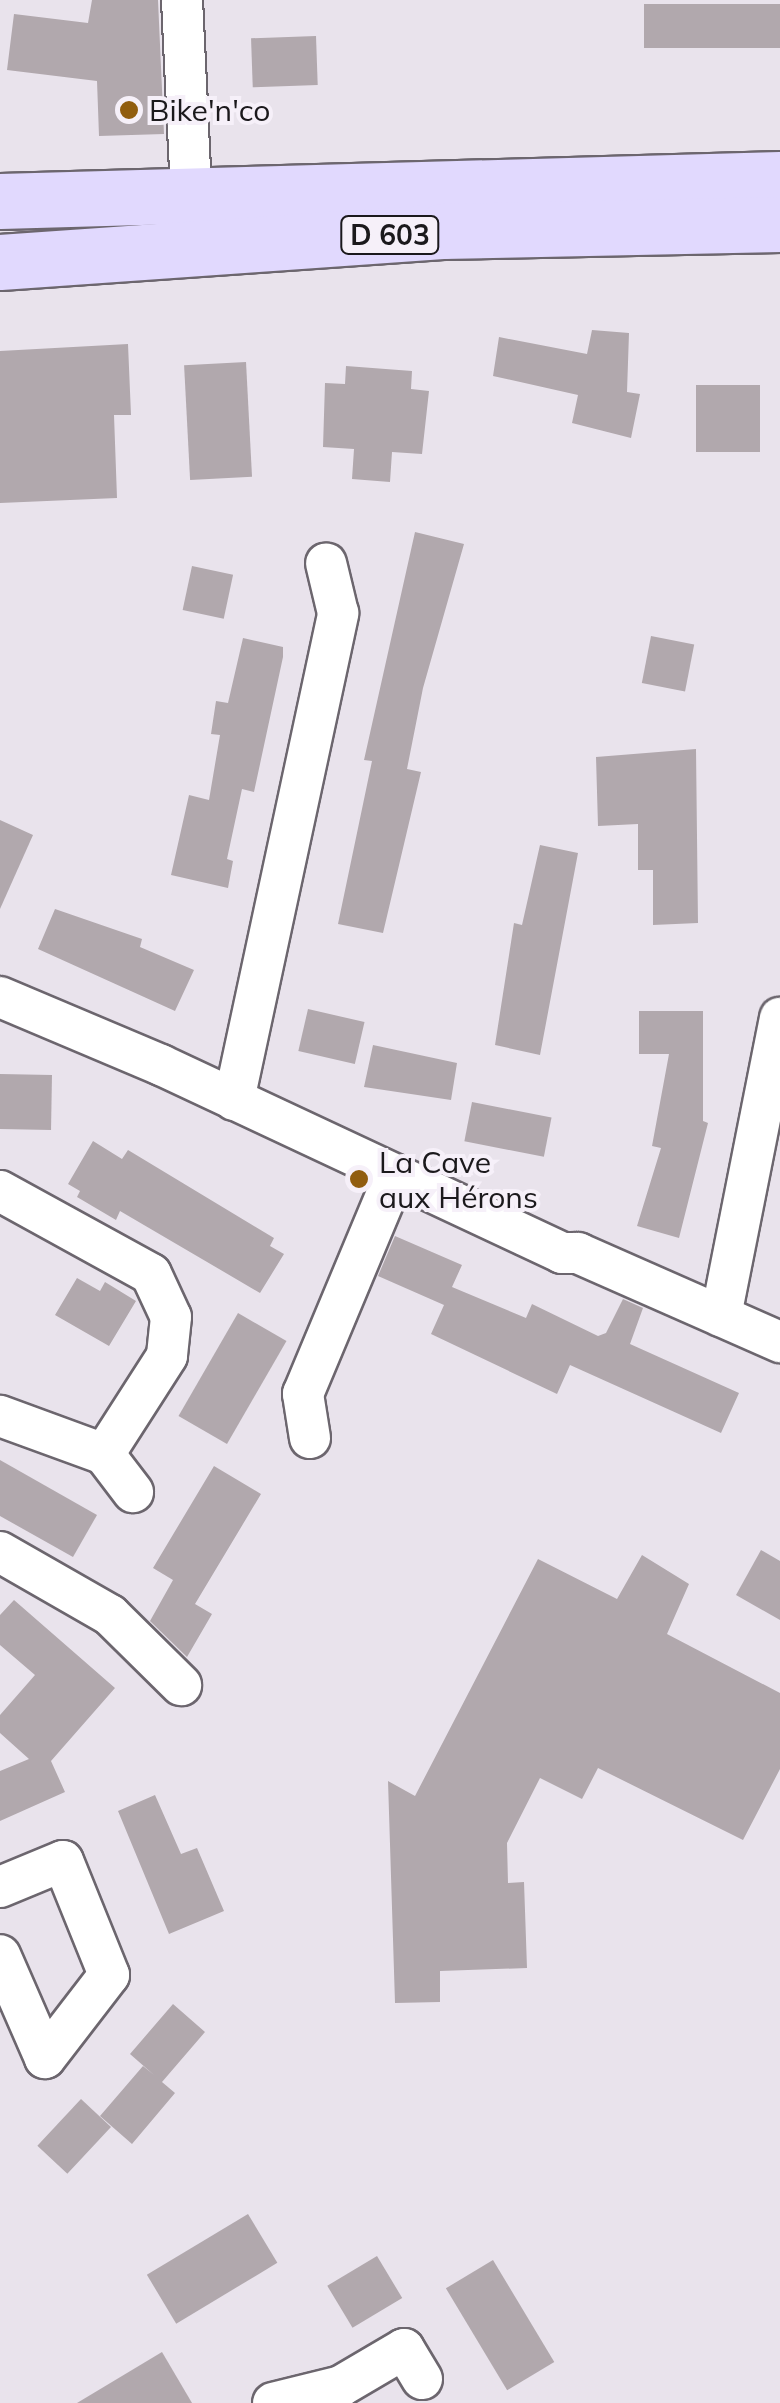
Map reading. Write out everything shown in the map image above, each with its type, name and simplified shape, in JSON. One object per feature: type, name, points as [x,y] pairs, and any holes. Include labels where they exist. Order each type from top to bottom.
[{"type":"main road","name":"D 603","points":[[0,201],[780,179]]},
{"type":"main road","name":"D 603","points":[[0,262],[442,231],[780,224]]},
{"type":"street","points":[[182,0],[191,194]]},
{"type":"street","points":[[234,1100],[338,613],[326,563]]},
{"type":"street","points":[[0,997],[234,1100],[562,1253],[578,1254],[780,1342]]},
{"type":"street","points":[[722,1316],[780,1018]]},
{"type":"street","points":[[310,1438],[302,1394],[396,1174]]},
{"type":"street","points":[[0,1191],[151,1274],[172,1317],[166,1356],[104,1454]]},
{"type":"street","points":[[0,1416],[104,1454],[133,1492]]},
{"type":"street","points":[[0,1552],[110,1615],[180,1685]]},
{"type":"street","points":[[0,1886],[64,1861],[109,1975],[45,2058],[0,1955]]},
{"type":"street","points":[[273,2403],[341,2386],[404,2350],[422,2379]]},
{"type":"building","points":[[92,0],[158,0],[164,134],[99,136],[97,81],[7,70],[14,14],[88,23]]},
{"type":"building","points":[[644,4],[780,4],[780,48],[644,48]]},
{"type":"building","points":[[316,36],[318,85],[253,87],[251,38]]},
{"type":"building","points":[[592,330],[629,333],[627,392],[640,394],[631,438],[572,423],[578,395],[493,376],[499,337],[587,354]]},
{"type":"building","points":[[128,344],[131,415],[114,415],[117,498],[0,503],[0,351]]},
{"type":"building","points":[[246,362],[252,477],[190,480],[184,365]]},
{"type":"building","points":[[346,366],[412,371],[411,389],[429,391],[422,454],[392,452],[390,482],[352,479],[354,449],[323,447],[325,383],[345,384]]},
{"type":"building","points":[[696,385],[760,385],[760,452],[696,452]]},
{"type":"building","points":[[415,532],[464,544],[423,688],[407,769],[421,772],[383,933],[338,924],[372,761],[364,760]]},
{"type":"building","points":[[192,566],[233,575],[224,619],[183,610]]},
{"type":"building","points":[[651,636],[694,644],[685,692],[642,683]]},
{"type":"building","points":[[243,638],[283,647],[283,657],[254,792],[242,789],[227,859],[233,861],[228,888],[171,875],[189,795],[209,800],[220,735],[211,734],[216,701],[228,703]]},
{"type":"building","points":[[696,749],[698,923],[653,925],[653,870],[638,870],[638,824],[598,826],[596,757]]},
{"type":"building","points":[[0,820],[33,835],[0,909]]},
{"type":"building","points":[[540,845],[578,853],[540,1055],[495,1045],[514,923],[522,925]]},
{"type":"building","points":[[55,909],[142,939],[140,947],[194,970],[175,1011],[38,949]]},
{"type":"building","points":[[308,1009],[365,1022],[355,1064],[298,1051]]},
{"type":"building","points":[[639,1011],[703,1011],[703,1121],[708,1123],[679,1238],[637,1226],[661,1148],[652,1146],[669,1054],[639,1054]]},
{"type":"building","points":[[373,1045],[457,1063],[451,1100],[364,1087]]},
{"type":"building","points":[[0,1074],[52,1075],[51,1130],[0,1129]]},
{"type":"building","points":[[472,1102],[552,1117],[544,1157],[464,1141]]},
{"type":"building","points":[[93,1141],[122,1159],[128,1150],[274,1238],[270,1246],[284,1254],[260,1293],[120,1211],[116,1220],[77,1197],[80,1191],[68,1184]]},
{"type":"building","points":[[395,1236],[462,1265],[452,1287],[526,1318],[532,1304],[598,1336],[606,1333],[623,1299],[643,1308],[630,1344],[739,1393],[721,1433],[570,1365],[557,1394],[431,1334],[444,1305],[378,1276]]},
{"type":"building","points":[[77,1278],[100,1291],[105,1282],[136,1301],[109,1346],[55,1315]]},
{"type":"building","points":[[238,1313],[286,1341],[227,1444],[178,1416]]},
{"type":"building","points":[[0,1460],[97,1515],[73,1557],[0,1516]]},
{"type":"building","points":[[214,1466],[261,1494],[195,1604],[212,1614],[187,1657],[150,1621],[173,1580],[153,1568]]},
{"type":"building","points":[[761,1550],[780,1561],[780,1620],[736,1595]]},
{"type":"building","points":[[642,1555],[689,1584],[667,1634],[780,1693],[780,1769],[743,1840],[598,1768],[582,1799],[540,1778],[507,1843],[508,1883],[524,1882],[527,1968],[440,1971],[440,2002],[395,2003],[388,1781],[415,1796],[538,1559],[617,1599]]},
{"type":"building","points":[[14,1600],[115,1688],[51,1761],[65,1792],[0,1821],[0,1771],[29,1759],[0,1733],[0,1715],[35,1675],[0,1645],[0,1615]]},
{"type":"building","points":[[155,1795],[181,1854],[197,1848],[224,1911],[169,1934],[118,1811]]},
{"type":"building","points":[[173,2004],[205,2032],[162,2082],[175,2093],[132,2144],[100,2116],[143,2066],[154,2075],[130,2054]]},
{"type":"building","points":[[81,2099],[111,2127],[67,2174],[37,2146]]},
{"type":"building","points":[[248,2214],[277,2263],[176,2324],[147,2275]]},
{"type":"building","points":[[377,2256],[402,2298],[353,2328],[327,2286]]},
{"type":"building","points":[[493,2260],[554,2362],[507,2390],[446,2288]]},
{"type":"building","points":[[162,2352],[192,2403],[77,2403]]},
{"type":"place","name":"Bike'n'co","points":[[129,110]]},
{"type":"place","name":"La Cave aux Hérons","points":[[359,1179]]}]
